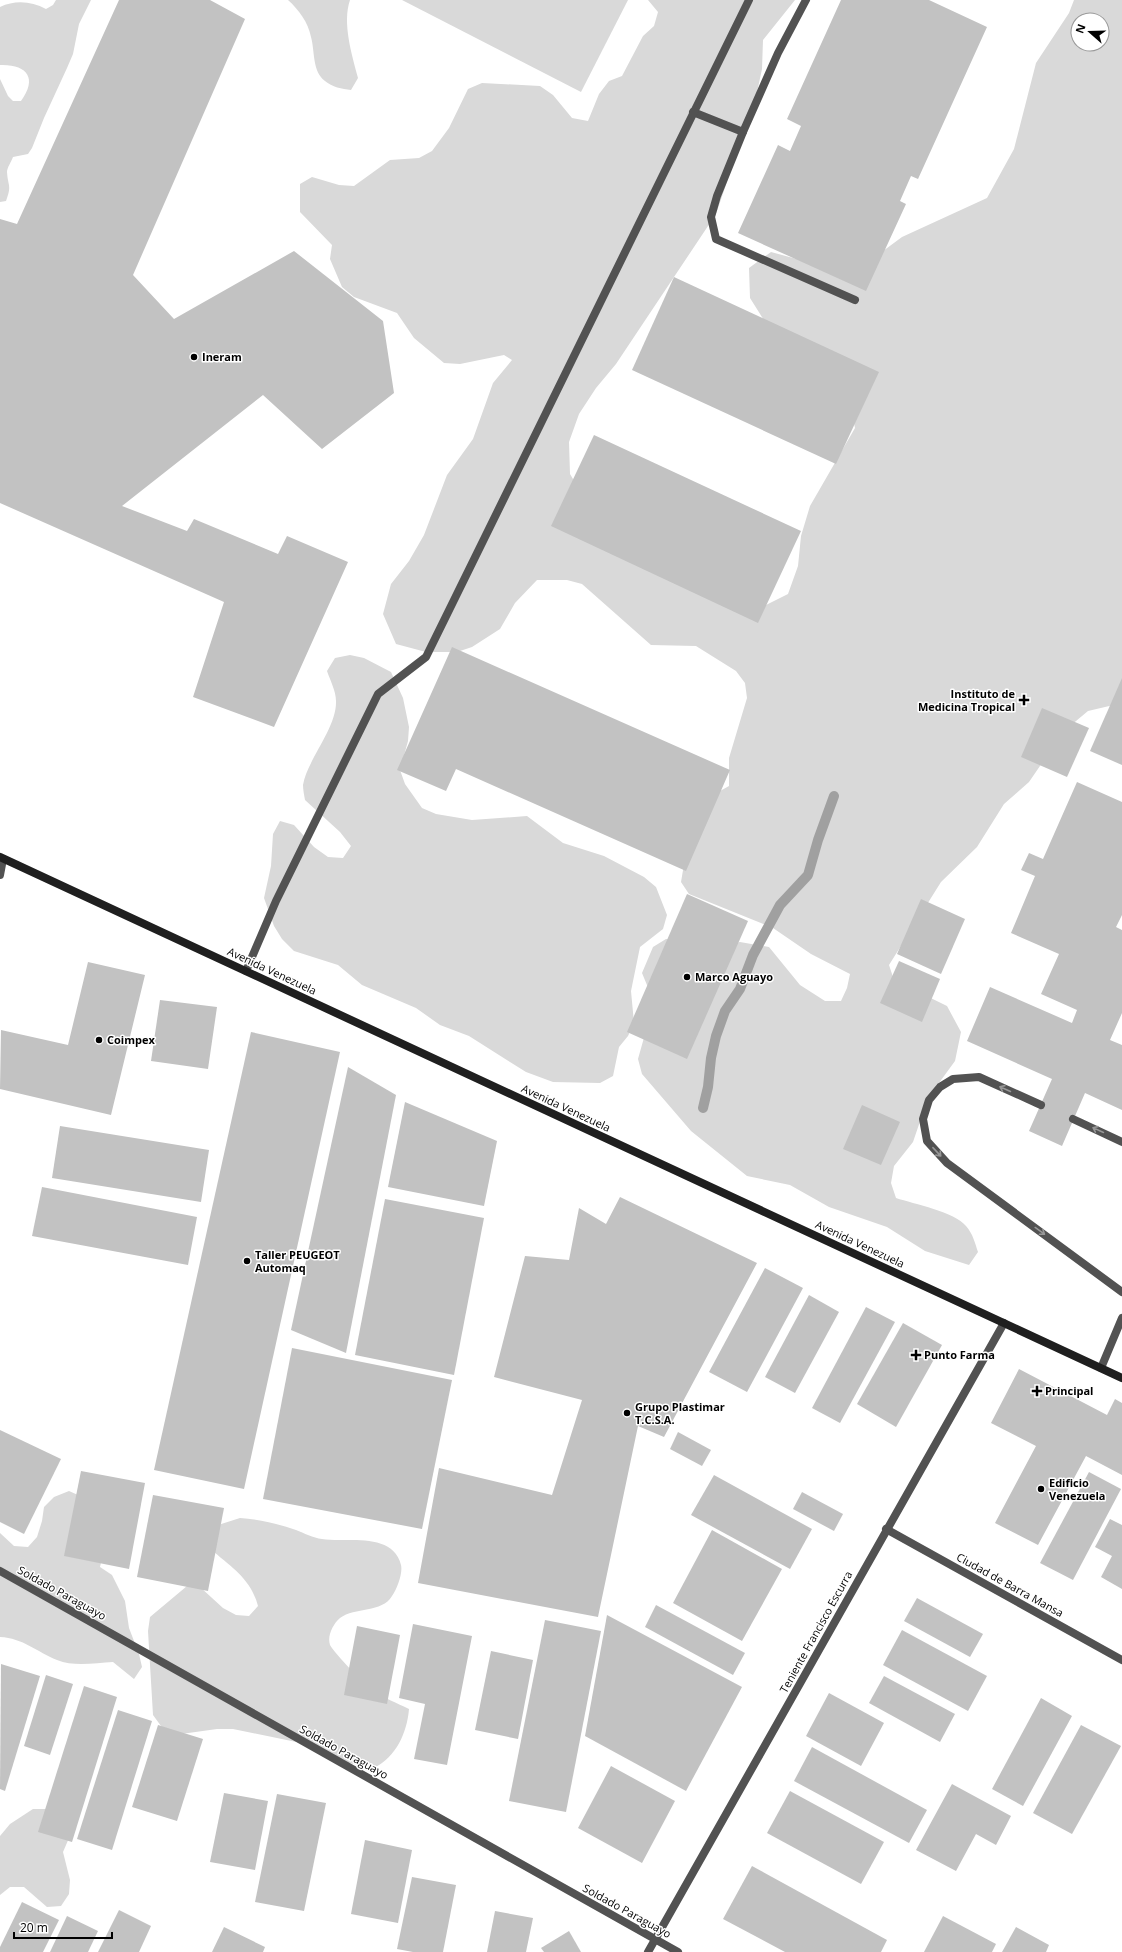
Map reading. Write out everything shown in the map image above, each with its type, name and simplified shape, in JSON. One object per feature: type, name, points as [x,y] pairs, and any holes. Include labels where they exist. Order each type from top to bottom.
[{"type":"main road","name":"Avenida Venezuela","points":[[2,858],[1122,1378]]},
{"type":"street","points":[[246,972],[273,907],[378,694],[426,657],[749,0]]},
{"type":"street","points":[[806,0],[778,53],[743,132],[717,196],[711,217],[716,239],[855,300]]},
{"type":"street","points":[[693,112],[743,132]]},
{"type":"street","points":[[0,875],[2,858]]},
{"type":"street","points":[[1041,1105],[979,1077],[953,1079],[940,1087],[929,1100],[923,1119],[927,1140],[947,1163],[1122,1292]]},
{"type":"street","points":[[1073,1119],[1122,1142]]},
{"type":"street","points":[[1101,1368],[1122,1318]]},
{"type":"street","name":"Teniente Francisco Escurra","points":[[648,1952],[886,1529],[1004,1323]]},
{"type":"street","name":"Ciudad de Barra Mansa","points":[[886,1529],[1122,1660]]},
{"type":"street","name":"Soldado Paraguayo","points":[[0,1571],[678,1952]]},
{"type":"shaded area","points":[[56,0],[91,0],[79,24],[73,54],[32,148],[28,154],[13,157],[8,167],[8,196],[6,201],[0,202],[0,79],[8,96],[13,101],[21,101],[29,86],[29,79],[23,70],[17,67],[0,65],[0,7],[11,3],[23,2],[35,4],[46,9],[53,5]]},
{"type":"shaded area","points":[[288,0],[350,0],[347,29],[358,78],[351,90],[334,86],[321,77],[316,66],[308,26],[296,8]]},
{"type":"shaded area","points":[[402,0],[628,0],[581,92]]},
{"type":"shaded area","points":[[648,0],[795,0],[763,40],[762,69],[756,97],[716,214],[616,364],[596,388],[579,414],[569,442],[570,474],[585,499],[762,607],[788,594],[798,566],[801,536],[810,506],[855,428],[843,371],[767,325],[750,298],[749,268],[771,252],[852,274],[902,237],[987,198],[1014,149],[1036,63],[1069,13],[1074,0],[1122,0],[1122,703],[1088,711],[1064,731],[1029,782],[1004,804],[977,847],[941,882],[889,965],[894,980],[947,1006],[961,1032],[955,1061],[928,1098],[913,1142],[894,1166],[891,1183],[896,1198],[944,1213],[961,1221],[966,1226],[972,1235],[978,1252],[969,1265],[925,1251],[887,1227],[829,1207],[790,1185],[747,1176],[691,1131],[642,1074],[638,1059],[654,1002],[642,973],[653,947],[666,939],[682,940],[710,948],[740,942],[769,947],[800,985],[825,1001],[841,1001],[847,988],[850,974],[811,954],[773,928],[689,894],[681,882],[693,811],[704,800],[729,786],[729,758],[747,698],[745,683],[736,671],[696,646],[651,645],[582,584],[567,580],[537,580],[515,603],[500,629],[472,647],[457,652],[426,652],[396,644],[383,614],[391,584],[409,561],[424,535],[447,475],[473,439],[493,383],[512,360],[504,355],[460,364],[444,363],[414,338],[397,313],[354,297],[342,287],[330,259],[332,245],[300,212],[300,184],[312,177],[339,185],[354,186],[390,160],[419,158],[432,151],[449,128],[468,89],[482,83],[540,86],[553,95],[572,118],[588,121],[599,94],[609,81],[622,76],[643,36],[654,26],[658,12]]},
{"type":"shaded area","points":[[350,655],[364,658],[391,672],[403,698],[409,727],[408,741],[400,770],[405,784],[422,808],[436,814],[472,820],[527,816],[563,843],[604,856],[644,877],[656,887],[667,915],[663,929],[640,947],[631,991],[634,1023],[628,1036],[619,1047],[613,1076],[600,1083],[553,1082],[526,1072],[469,1036],[440,1025],[416,1008],[362,985],[338,965],[294,951],[282,939],[274,926],[264,898],[271,866],[273,834],[280,821],[294,825],[314,847],[328,857],[343,858],[351,846],[340,832],[305,800],[303,785],[310,765],[332,722],[335,711],[335,693],[327,671],[335,658]]},
{"type":"shaded area","points":[[69,1491],[96,1503],[103,1554],[100,1567],[112,1575],[125,1601],[129,1628],[139,1654],[142,1667],[134,1679],[113,1662],[85,1664],[64,1662],[50,1657],[16,1640],[0,1637],[0,1533],[14,1546],[28,1547],[37,1537],[42,1521],[44,1507],[54,1497]]},
{"type":"shaded area","points":[[240,1518],[254,1519],[275,1524],[296,1530],[312,1537],[332,1540],[355,1540],[379,1543],[389,1547],[396,1554],[401,1565],[401,1572],[398,1585],[392,1596],[388,1601],[375,1608],[353,1612],[340,1618],[335,1623],[329,1638],[330,1645],[337,1655],[370,1688],[382,1696],[409,1709],[406,1727],[399,1743],[388,1758],[374,1768],[344,1762],[306,1744],[233,1729],[217,1729],[174,1735],[161,1726],[153,1715],[148,1631],[150,1617],[187,1586],[200,1587],[223,1608],[236,1615],[249,1616],[258,1606],[251,1589],[246,1582],[235,1570],[214,1552],[215,1526]]},
{"type":"shaded area","points":[[33,1809],[62,1809],[69,1838],[63,1852],[70,1880],[69,1894],[61,1906],[47,1907],[24,1887],[10,1887],[0,1895],[0,1836],[10,1824]]},
{"type":"building","name":"Ineram","points":[[119,0],[210,0],[245,19],[133,275],[174,319],[294,251],[383,321],[394,393],[322,449],[263,395],[122,506],[187,531],[194,519],[278,554],[287,536],[348,562],[274,727],[193,697],[224,602],[0,503],[0,219],[17,224]]},
{"type":"building","points":[[841,0],[929,0],[987,27],[918,179],[911,176],[900,201],[906,204],[866,291],[738,233],[778,145],[790,151],[801,126],[787,119]]},
{"type":"building","points":[[674,277],[879,372],[836,464],[632,370]]},
{"type":"building","points":[[594,435],[801,531],[758,623],[551,526]]},
{"type":"building","points":[[452,647],[730,770],[686,871],[456,769],[446,791],[397,770]]},
{"type":"building","points":[[1122,678],[1122,765],[1090,751]]},
{"type":"building","points":[[1042,708],[1089,728],[1067,777],[1021,757]]},
{"type":"building","points":[[1077,782],[1122,802],[1122,915],[1116,927],[1122,930],[1122,1013],[1110,1040],[1122,1045],[1122,1110],[1085,1093],[1062,1146],[1029,1131],[1052,1079],[967,1041],[990,987],[1072,1023],[1077,1010],[1041,994],[1059,954],[1011,933],[1035,876],[1021,870],[1029,853],[1043,859]]},
{"type":"building","name":"Marco Aguayo","points":[[687,894],[748,921],[687,1059],[627,1032]]},
{"type":"building","points":[[921,899],[965,919],[941,974],[897,954]]},
{"type":"building","points":[[899,961],[940,979],[922,1022],[880,1003]]},
{"type":"building","name":"Coimpex","points":[[88,962],[145,975],[111,1115],[0,1089],[1,1030],[68,1045]]},
{"type":"building","points":[[160,1000],[217,1007],[208,1069],[151,1061]]},
{"type":"building","name":"Taller PEUGEOT Automaq","points":[[251,1032],[340,1052],[244,1489],[154,1470]]},
{"type":"building","points":[[348,1067],[396,1095],[346,1353],[291,1330]]},
{"type":"building","points":[[405,1102],[497,1141],[484,1206],[388,1187]]},
{"type":"building","points":[[862,1105],[900,1122],[881,1165],[843,1149]]},
{"type":"building","points":[[60,1126],[209,1150],[201,1202],[52,1178]]},
{"type":"building","points":[[42,1187],[197,1217],[188,1265],[32,1236]]},
{"type":"building","name":"Grupo Plastimar T.C.S.A.","points":[[620,1197],[757,1263],[664,1437],[638,1426],[598,1617],[418,1583],[439,1468],[552,1495],[582,1400],[494,1377],[525,1256],[569,1260],[579,1208],[606,1224]]},
{"type":"building","points":[[385,1199],[484,1218],[454,1375],[355,1355]]},
{"type":"building","points":[[765,1268],[803,1288],[747,1392],[709,1372]]},
{"type":"building","points":[[809,1295],[839,1312],[795,1393],[765,1377]]},
{"type":"building","points":[[866,1307],[895,1322],[840,1423],[812,1408]]},
{"type":"building","points":[[903,1323],[942,1345],[896,1427],[857,1404]]},
{"type":"building","points":[[292,1348],[452,1380],[422,1529],[263,1499]]},
{"type":"building","name":"Edificio Venezuela","points":[[1019,1369],[1107,1415],[1115,1399],[1122,1403],[1122,1475],[1086,1456],[1038,1545],[995,1523],[1036,1446],[991,1423]]},
{"type":"building","points":[[0,1430],[61,1459],[24,1534],[0,1522]]},
{"type":"building","points":[[678,1432],[711,1450],[702,1466],[670,1449]]},
{"type":"building","points":[[81,1471],[145,1483],[129,1569],[64,1556]]},
{"type":"building","points":[[1089,1472],[1121,1489],[1073,1580],[1040,1563]]},
{"type":"building","points":[[714,1475],[812,1529],[790,1569],[691,1515]]},
{"type":"building","points":[[802,1492],[843,1514],[834,1531],[793,1509]]},
{"type":"building","points":[[153,1495],[224,1508],[208,1591],[137,1577]]},
{"type":"building","points":[[1110,1519],[1122,1525],[1122,1589],[1101,1577],[1112,1556],[1095,1547]]},
{"type":"building","points":[[712,1530],[782,1569],[742,1641],[673,1603]]},
{"type":"building","points":[[917,1598],[983,1634],[970,1657],[904,1621]]},
{"type":"building","points":[[656,1605],[745,1653],[733,1675],[645,1627]]},
{"type":"building","points":[[607,1615],[742,1687],[686,1791],[585,1736]]},
{"type":"building","points":[[545,1620],[601,1631],[566,1812],[509,1801]]},
{"type":"building","points":[[413,1624],[472,1636],[447,1765],[414,1759],[425,1704],[399,1698]]},
{"type":"building","points":[[357,1626],[400,1635],[387,1704],[344,1695]]},
{"type":"building","points":[[902,1630],[987,1676],[968,1711],[883,1665]]},
{"type":"building","points":[[491,1651],[533,1660],[518,1739],[475,1730]]},
{"type":"building","points":[[1,1664],[40,1676],[5,1791],[0,1789]]},
{"type":"building","points":[[46,1675],[73,1684],[50,1755],[24,1746]]},
{"type":"building","points":[[884,1676],[955,1714],[940,1742],[869,1703]]},
{"type":"building","points":[[84,1686],[117,1697],[72,1842],[38,1832]]},
{"type":"building","points":[[829,1693],[884,1723],[861,1766],[806,1736]]},
{"type":"building","points":[[1041,1698],[1072,1716],[1023,1806],[992,1789]]},
{"type":"building","points":[[118,1710],[152,1721],[112,1850],[77,1839]]},
{"type":"building","points":[[158,1725],[203,1739],[177,1821],[132,1807]]},
{"type":"building","points":[[1081,1725],[1121,1746],[1072,1834],[1033,1813]]},
{"type":"building","points":[[812,1747],[927,1810],[909,1843],[794,1781]]},
{"type":"building","points":[[611,1766],[675,1801],[642,1863],[578,1828]]},
{"type":"building","points":[[952,1784],[1011,1816],[996,1845],[976,1834],[956,1871],[916,1850]]},
{"type":"building","points":[[790,1791],[884,1842],[861,1884],[767,1833]]},
{"type":"building","points":[[224,1793],[268,1801],[255,1870],[210,1862]]},
{"type":"building","points":[[277,1794],[326,1803],[304,1911],[255,1902]]},
{"type":"building","points":[[365,1840],[412,1850],[398,1923],[351,1914]]},
{"type":"building","points":[[752,1866],[887,1940],[881,1952],[785,1952],[723,1919]]},
{"type":"building","points":[[412,1877],[456,1885],[443,1952],[413,1952],[397,1949]]},
{"type":"building","points":[[22,1902],[59,1920],[43,1952],[0,1952],[0,1947]]},
{"type":"building","points":[[119,1910],[151,1926],[139,1952],[98,1952]]},
{"type":"building","points":[[495,1911],[533,1918],[526,1952],[487,1952]]},
{"type":"building","points":[[67,1916],[98,1931],[88,1952],[50,1952]]},
{"type":"building","points":[[943,1916],[996,1944],[992,1952],[924,1952]]},
{"type":"building","points":[[224,1927],[265,1947],[263,1952],[212,1952]]},
{"type":"building","points":[[1016,1927],[1049,1945],[1046,1952],[1002,1952]]},
{"type":"building","points":[[569,1931],[581,1952],[544,1952],[541,1948]]},
{"type":"waterway","points":[[703,1108],[708,1087],[711,1058],[716,1036],[725,1011],[740,989],[753,955],[780,905],[808,875],[818,840],[834,796]]},
{"type":"place","name":"Ineram","points":[[194,357]]},
{"type":"place","name":"Instituto de Medicina Tropical","points":[[1024,700]]},
{"type":"place","name":"Marco Aguayo","points":[[687,977]]},
{"type":"place","name":"Coimpex","points":[[99,1040]]},
{"type":"place","name":"Taller PEUGEOT Automaq","points":[[247,1261]]},
{"type":"place","name":"Punto Farma","points":[[916,1355]]},
{"type":"place","name":"Principal","points":[[1037,1391]]},
{"type":"place","name":"Grupo Plastimar T.C.S.A.","points":[[627,1413]]},
{"type":"place","name":"Edificio Venezuela","points":[[1041,1489]]}]
